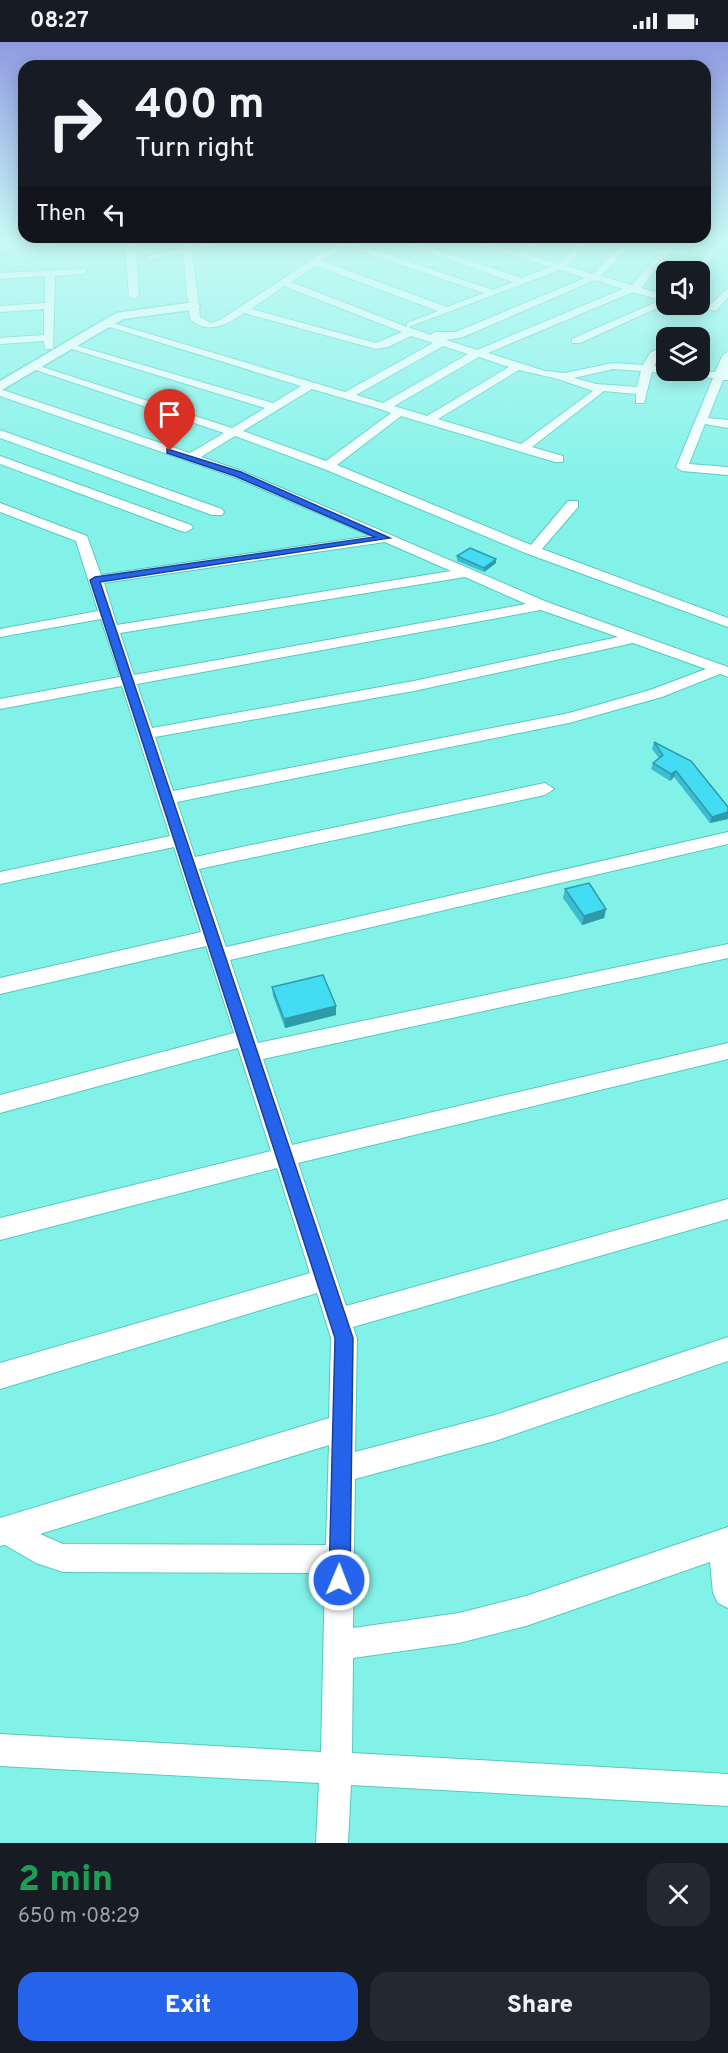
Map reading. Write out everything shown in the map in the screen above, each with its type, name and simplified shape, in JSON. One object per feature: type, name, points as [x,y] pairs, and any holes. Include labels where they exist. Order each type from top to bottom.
[{"type":"street","points":[[0,341],[48,343],[49,324]]},
{"type":"street","points":[[0,387],[105,324]]},
{"type":"street","points":[[105,324],[559,459]]},
{"type":"street","points":[[295,324],[376,346],[384,345],[420,324]]},
{"type":"street","points":[[397,324],[441,343],[516,367],[641,396],[647,368],[656,354]]},
{"type":"street","points":[[410,329],[447,337],[459,335],[485,324]]},
{"type":"street","points":[[384,407],[476,354],[549,324]]},
{"type":"street","points":[[576,342],[614,324]]},
{"type":"street","points":[[347,395],[441,343]]},
{"type":"street","points":[[67,346],[275,407]]},
{"type":"street","points":[[728,355],[723,376],[700,420],[683,468],[728,471]]},
{"type":"street","points":[[32,367],[234,432],[328,466],[533,551],[728,623]]},
{"type":"street","points":[[429,420],[516,367]]},
{"type":"street","points":[[556,376],[602,367],[656,369]]},
{"type":"street","points":[[191,458],[312,384]]},
{"type":"street","points":[[524,448],[598,395],[599,390],[595,387]]},
{"type":"street","points":[[0,392],[238,474],[542,605],[723,670]]},
{"type":"street","points":[[328,466],[400,411]]},
{"type":"street","points":[[700,420],[728,424]]},
{"type":"street","points":[[0,434],[217,512]]},
{"type":"street","points":[[0,460],[186,528]]},
{"type":"street","points":[[533,551],[573,504]]},
{"type":"street","points":[[0,507],[82,539],[344,1338],[339,1645],[332,1843]]},
{"type":"street","points":[[95,580],[386,538]]},
{"type":"street","points":[[0,633],[109,622],[465,573]]},
{"type":"street","points":[[0,704],[542,605]]},
{"type":"street","points":[[145,734],[414,686],[632,639]]},
{"type":"street","points":[[166,798],[557,721],[617,706],[723,670]]},
{"type":"street","points":[[188,865],[545,789]]},
{"type":"street","points":[[0,986],[215,946],[728,838]]},
{"type":"street","points":[[0,878],[180,840]]},
{"type":"street","points":[[0,1104],[247,1046],[728,951]]},
{"type":"street","points":[[0,1229],[284,1157],[728,1051]]},
{"type":"street","points":[[338,1320],[728,1209]]},
{"type":"street","points":[[0,1376],[324,1280]]},
{"type":"street","points":[[341,1469],[495,1428],[728,1349]]},
{"type":"street","points":[[3,1531],[342,1427]]},
{"type":"street","points":[[3,1531],[46,1553],[63,1558],[340,1559]]},
{"type":"street","points":[[339,1645],[459,1628],[526,1611],[725,1542],[728,1593]]},
{"type":"street","points":[[0,1750],[728,1790]]},
{"type":"building","points":[[470,548],[496,559],[484,568],[457,556]]},
{"type":"building","points":[[654,742],[691,761],[728,807],[728,812],[712,817],[676,771],[671,774],[653,763],[663,755]]},
{"type":"building","points":[[589,883],[606,909],[584,916],[565,889]]},
{"type":"building","points":[[323,975],[336,1006],[284,1019],[272,987]]},
{"type":"route","points":[[170,451],[238,474],[386,538],[95,580],[344,1338],[339,1580]]}]
